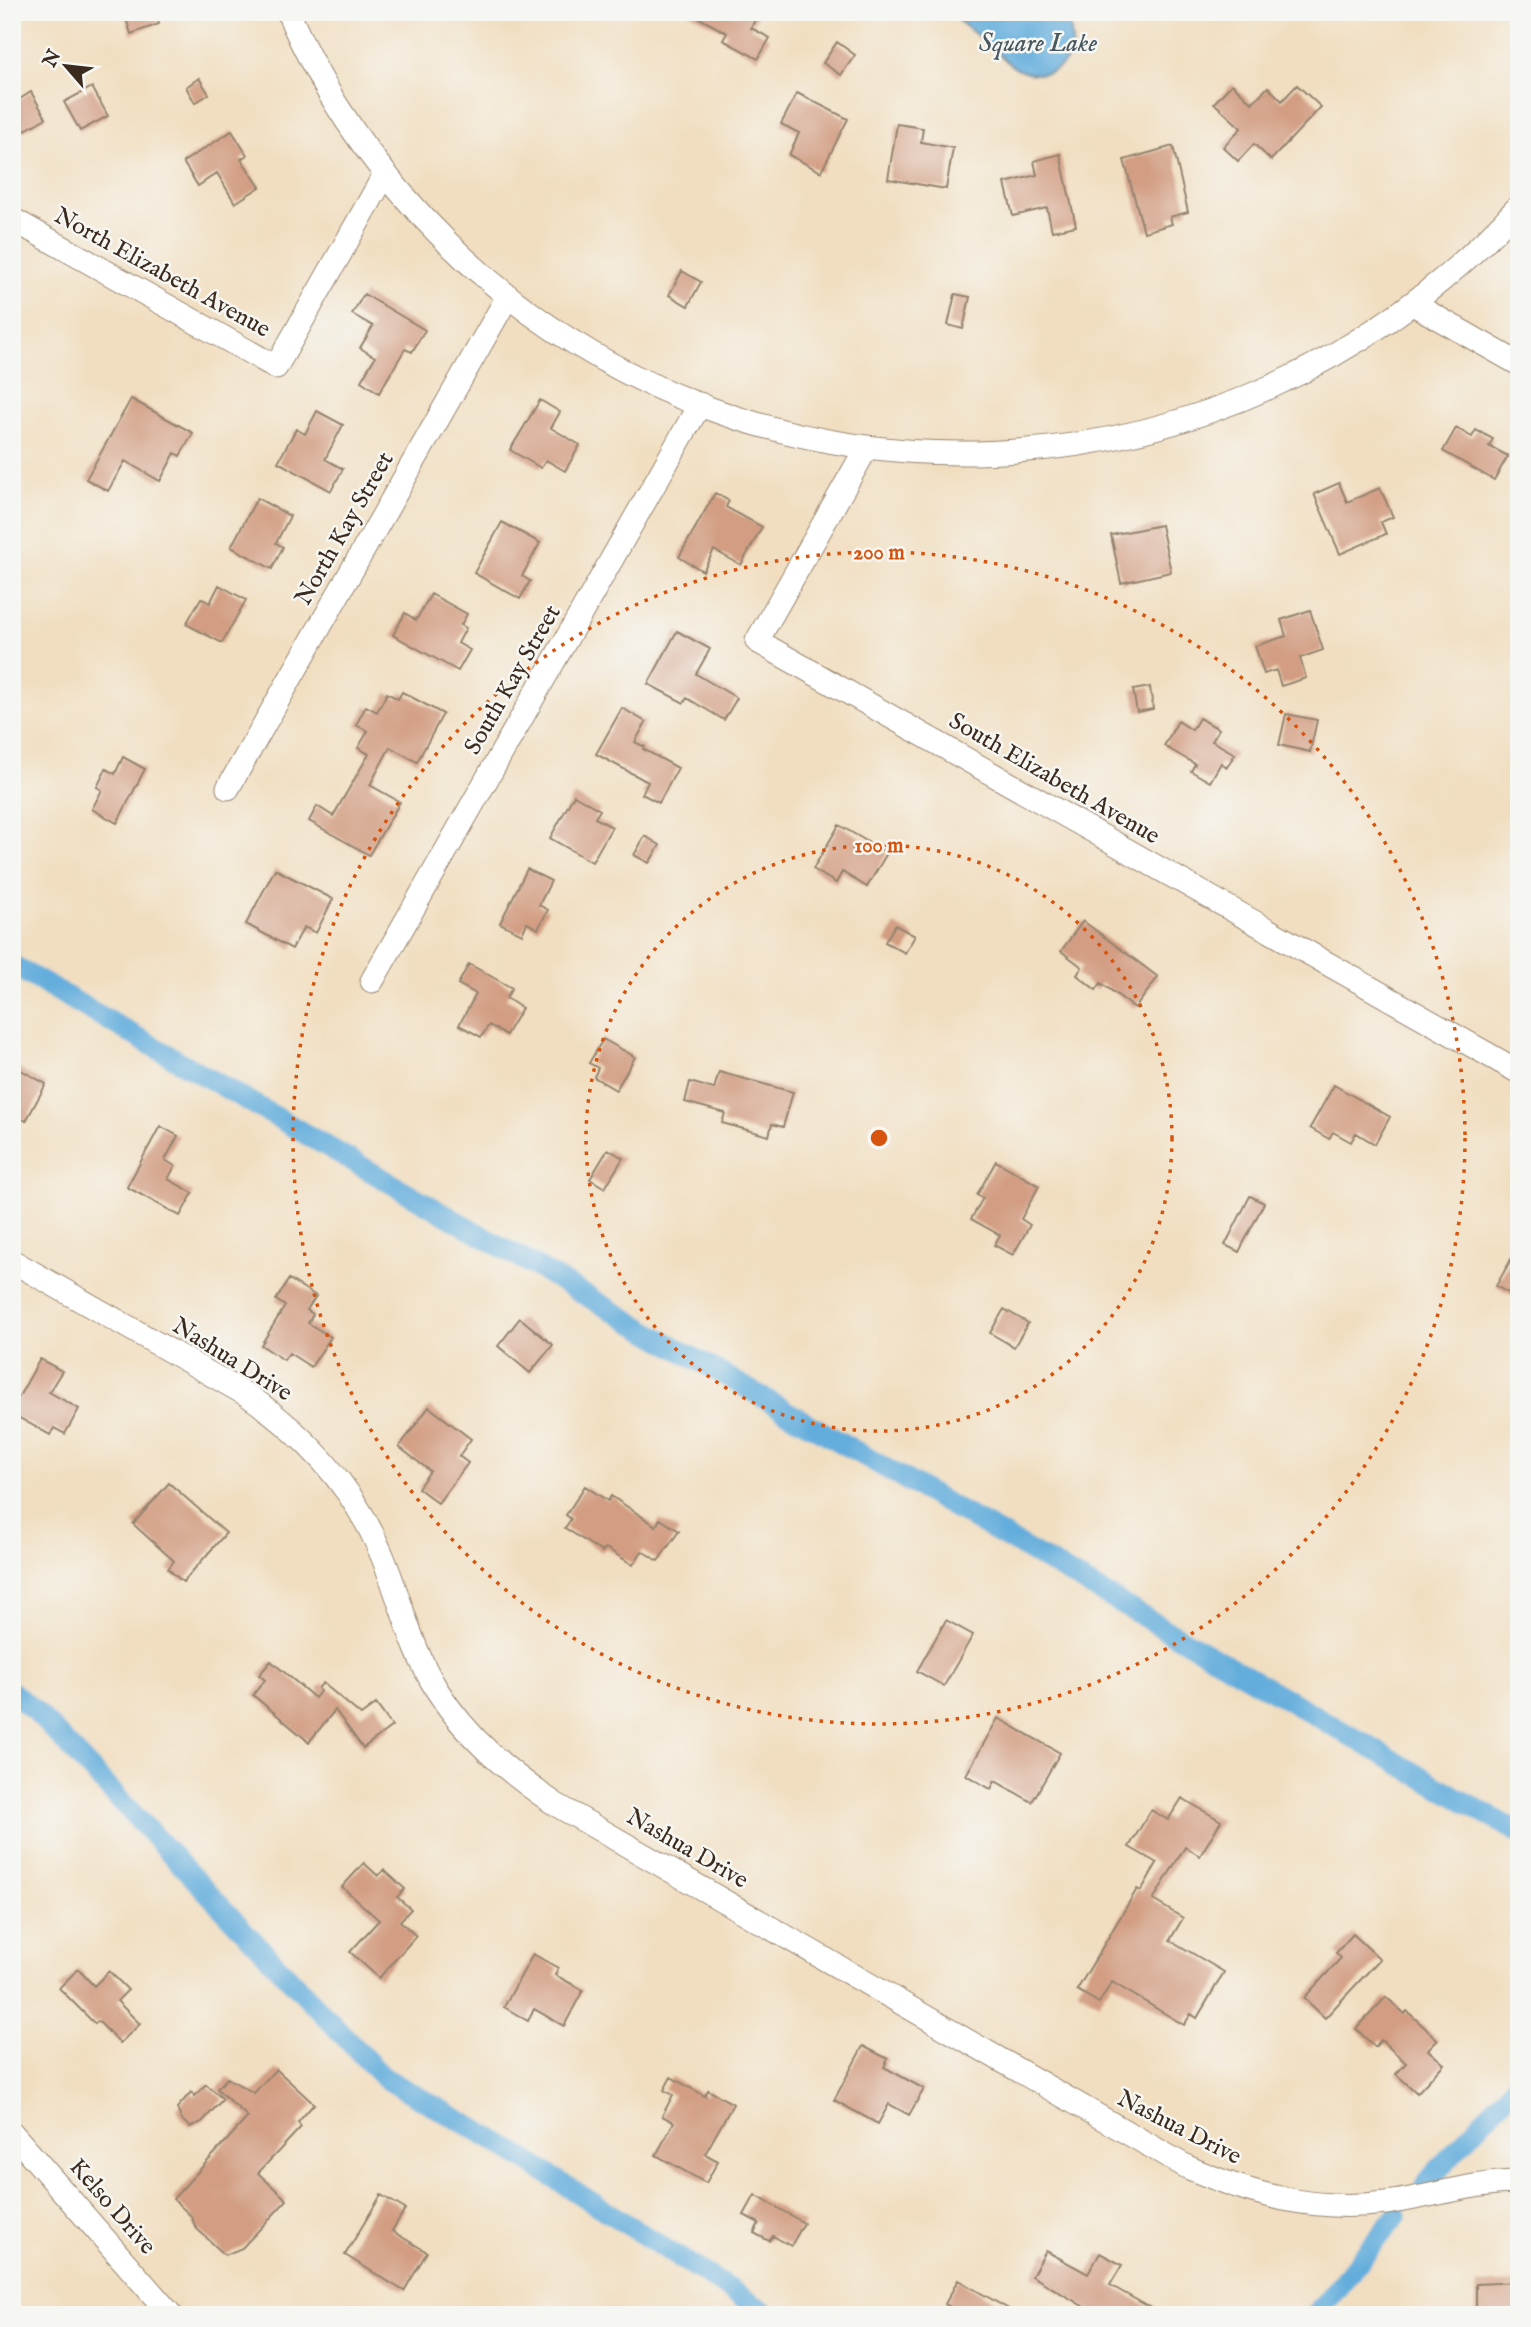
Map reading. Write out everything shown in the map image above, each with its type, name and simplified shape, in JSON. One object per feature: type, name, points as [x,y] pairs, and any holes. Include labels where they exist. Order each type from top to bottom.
[{"type":"street","points":[[288,12],[345,118],[385,174],[465,259],[508,296],[594,354],[645,381],[747,421],[803,436],[867,447],[940,453],[1042,450],[1099,442],[1212,412],[1318,365],[1368,335],[1413,304],[1455,269],[1519,206]]},
{"type":"street","name":"North Elizabeth Avenue","points":[[12,219],[276,368],[385,174]]},
{"type":"street","name":"North Kay Street","points":[[228,788],[508,296]]},
{"type":"street","points":[[1413,304],[1519,364]]},
{"type":"street","name":"South Kay Street","points":[[372,981],[700,404]]},
{"type":"street","name":"South Elizabeth Avenue","points":[[867,447],[757,641],[1519,1072]]},
{"type":"street","name":"Nashua Drive","points":[[12,1261],[249,1396],[307,1443],[336,1476],[361,1513],[381,1553],[405,1625],[438,1692],[464,1728],[495,1760],[555,1804],[1187,2167],[1228,2185],[1256,2194],[1300,2202],[1339,2205],[1384,2203],[1458,2188],[1519,2182]]},
{"type":"street","name":"Kelso Drive","points":[[12,2133],[171,2315]]},
{"type":"water","name":"Square Lake","points":[[946,12],[1064,12],[1071,30],[1070,54],[1065,62],[1050,72],[1040,74],[1019,70]]},
{"type":"building","points":[[124,12],[155,12],[159,24],[131,34]]},
{"type":"building","points":[[688,12],[759,12],[751,28],[770,38],[758,59],[723,40],[727,33]]},
{"type":"building","points":[[837,42],[855,55],[841,75],[823,63]]},
{"type":"building","points":[[199,78],[209,94],[195,103],[186,87]]},
{"type":"building","points":[[1232,84],[1252,103],[1268,87],[1282,101],[1297,85],[1321,107],[1271,160],[1254,144],[1238,161],[1223,147],[1241,128],[1214,103]]},
{"type":"building","points":[[92,87],[108,116],[80,131],[64,102]]},
{"type":"building","points":[[31,92],[46,118],[12,138],[12,104]]},
{"type":"building","points":[[797,93],[848,119],[821,172],[789,155],[799,133],[781,124]]},
{"type":"building","points":[[897,124],[923,128],[921,142],[953,148],[946,189],[888,179]]},
{"type":"building","points":[[232,131],[247,155],[241,159],[260,187],[235,203],[217,173],[198,186],[183,162]]},
{"type":"building","points":[[1173,146],[1188,212],[1170,217],[1172,224],[1144,232],[1124,160]]},
{"type":"building","points":[[1060,154],[1076,226],[1052,231],[1047,208],[1013,216],[1005,183],[1037,175],[1034,161]]},
{"type":"building","points":[[682,271],[701,282],[688,306],[669,295]]},
{"type":"building","points":[[364,294],[425,330],[412,352],[405,349],[379,393],[361,381],[375,357],[360,348],[373,326],[352,314]]},
{"type":"building","points":[[955,294],[970,297],[963,329],[948,325]]},
{"type":"building","points":[[131,399],[193,433],[180,456],[175,453],[160,481],[125,461],[108,491],[86,479]]},
{"type":"building","points":[[540,400],[560,412],[551,428],[580,445],[565,471],[546,460],[541,468],[510,450]]},
{"type":"building","points":[[317,411],[343,425],[325,459],[343,469],[331,491],[278,462],[296,429],[305,434]]},
{"type":"building","points":[[1456,428],[1472,437],[1476,430],[1493,439],[1489,446],[1508,456],[1494,480],[1443,451]]},
{"type":"building","points":[[1339,483],[1347,502],[1380,488],[1393,517],[1381,522],[1386,534],[1340,554],[1314,494]]},
{"type":"building","points":[[715,493],[729,501],[726,507],[762,527],[741,565],[714,550],[703,571],[679,557]]},
{"type":"building","points":[[257,498],[290,516],[276,543],[283,547],[272,569],[231,547]]},
{"type":"building","points":[[502,522],[540,543],[522,576],[530,581],[520,599],[474,573]]},
{"type":"building","points":[[1161,525],[1171,572],[1121,583],[1111,535]]},
{"type":"building","points":[[219,585],[246,600],[222,643],[186,624],[201,598],[210,603]]},
{"type":"building","points":[[431,594],[467,614],[461,625],[466,628],[458,643],[470,650],[458,671],[393,635],[405,613],[416,620]]},
{"type":"building","points":[[1310,610],[1323,650],[1300,658],[1306,678],[1281,686],[1276,670],[1264,674],[1255,646],[1286,636],[1281,620]]},
{"type":"building","points":[[677,631],[710,649],[696,674],[737,698],[724,720],[687,698],[684,703],[648,684]]},
{"type":"building","points":[[1150,687],[1153,709],[1137,712],[1133,690]]},
{"type":"building","points":[[402,692],[443,714],[417,762],[390,747],[370,785],[400,802],[369,855],[309,821],[317,806],[333,816],[369,754],[358,748],[368,731],[356,725],[366,706],[377,712],[387,693],[398,699]]},
{"type":"building","points":[[622,708],[646,722],[635,742],[678,768],[659,803],[642,794],[648,782],[596,754]]},
{"type":"building","points":[[1286,714],[1317,720],[1310,752],[1279,745]]},
{"type":"building","points":[[1199,718],[1219,729],[1212,741],[1235,754],[1227,767],[1221,763],[1210,782],[1191,771],[1195,764],[1164,746],[1178,721],[1192,730]]},
{"type":"building","points":[[123,757],[145,769],[117,823],[92,809],[102,790],[97,787],[106,769],[115,774]]},
{"type":"building","points":[[574,795],[600,810],[595,818],[612,827],[592,862],[550,838]]},
{"type":"building","points":[[839,825],[887,853],[867,887],[842,872],[836,883],[813,869]]},
{"type":"building","points":[[645,836],[660,845],[649,863],[634,855]]},
{"type":"building","points":[[275,869],[333,899],[316,933],[304,927],[292,949],[246,924]]},
{"type":"building","points":[[527,869],[551,881],[539,905],[548,910],[538,929],[527,923],[522,934],[500,923]]},
{"type":"building","points":[[1083,921],[1158,977],[1135,1008],[1101,983],[1096,990],[1077,975],[1082,967],[1061,951]]},
{"type":"building","points":[[895,925],[915,936],[905,953],[885,942]]},
{"type":"building","points":[[469,964],[512,988],[506,998],[522,1008],[506,1035],[489,1025],[481,1037],[459,1025],[476,994],[458,984]]},
{"type":"building","points":[[603,1039],[635,1057],[616,1090],[594,1077],[598,1068],[589,1063]]},
{"type":"building","points":[[12,1065],[46,1084],[26,1121],[12,1113]]},
{"type":"building","points":[[719,1072],[793,1092],[783,1127],[772,1124],[769,1136],[722,1123],[725,1113],[685,1102],[690,1082],[714,1089]]},
{"type":"building","points":[[1334,1085],[1390,1117],[1375,1144],[1356,1133],[1351,1142],[1333,1132],[1329,1139],[1310,1128]]},
{"type":"building","points":[[160,1126],[178,1136],[165,1160],[175,1166],[168,1179],[193,1193],[180,1216],[127,1187]]},
{"type":"building","points":[[608,1149],[623,1158],[605,1188],[590,1179]]},
{"type":"building","points":[[996,1161],[1039,1186],[1021,1219],[1030,1225],[1013,1255],[994,1245],[1000,1235],[971,1219],[983,1198],[977,1195]]},
{"type":"building","points":[[1250,1196],[1264,1203],[1239,1252],[1225,1245]]},
{"type":"building","points":[[1519,1245],[1519,1299],[1496,1286]]},
{"type":"building","points":[[289,1279],[316,1296],[307,1310],[313,1314],[308,1323],[331,1337],[311,1367],[289,1353],[284,1360],[261,1345],[285,1306],[276,1300]]},
{"type":"building","points":[[1004,1309],[1028,1323],[1014,1347],[990,1333]]},
{"type":"building","points":[[520,1318],[553,1345],[530,1373],[498,1346]]},
{"type":"building","points":[[40,1359],[62,1371],[49,1392],[79,1409],[65,1434],[54,1428],[50,1435],[12,1414],[12,1409]]},
{"type":"building","points":[[429,1407],[471,1439],[459,1456],[468,1463],[438,1503],[418,1488],[430,1471],[399,1447]]},
{"type":"building","points":[[169,1483],[226,1533],[183,1582],[168,1569],[174,1561],[133,1524]]},
{"type":"building","points":[[585,1486],[608,1501],[611,1496],[656,1526],[660,1519],[679,1531],[658,1561],[642,1551],[633,1565],[606,1548],[602,1552],[565,1528],[571,1519],[566,1515]]},
{"type":"building","points":[[946,1620],[973,1635],[944,1686],[917,1671]]},
{"type":"building","points":[[271,1661],[315,1698],[323,1683],[361,1715],[376,1704],[392,1726],[363,1748],[335,1710],[309,1742],[253,1695],[265,1680],[259,1675]]},
{"type":"building","points":[[998,1718],[1060,1753],[1032,1802],[995,1781],[991,1789],[966,1775]]},
{"type":"building","points":[[1182,1798],[1221,1821],[1200,1856],[1185,1847],[1153,1900],[1183,1918],[1170,1940],[1224,1972],[1197,2018],[1191,2014],[1184,2025],[1112,1982],[1099,2003],[1077,1990],[1137,1889],[1141,1891],[1157,1863],[1129,1847],[1151,1810],[1168,1820]]},
{"type":"building","points":[[364,1863],[378,1876],[384,1870],[405,1889],[397,1897],[411,1909],[400,1921],[416,1936],[379,1978],[350,1952],[379,1920],[342,1887]]},
{"type":"building","points":[[1353,1934],[1380,1959],[1325,2018],[1304,1998],[1341,1958],[1336,1953]]},
{"type":"building","points":[[533,1954],[558,1968],[555,1975],[583,1990],[564,2026],[534,2009],[528,2021],[504,2007]]},
{"type":"building","points":[[78,1969],[94,1986],[109,1971],[128,1990],[117,2001],[140,2024],[120,2043],[98,2021],[95,2024],[59,1988]]},
{"type":"building","points":[[1386,1997],[1405,2014],[1407,2011],[1438,2040],[1428,2050],[1444,2064],[1417,2093],[1396,2074],[1406,2063],[1381,2040],[1375,2047],[1356,2029]]},
{"type":"building","points":[[863,2046],[888,2059],[884,2067],[924,2089],[909,2115],[889,2104],[878,2124],[834,2100]]},
{"type":"building","points":[[276,2069],[314,2104],[298,2122],[301,2127],[258,2173],[287,2200],[242,2248],[225,2255],[196,2228],[191,2216],[173,2199],[248,2117],[217,2089],[227,2078],[254,2093]]},
{"type":"building","points":[[671,2077],[705,2096],[708,2090],[733,2104],[705,2154],[718,2161],[706,2183],[656,2155],[674,2122],[662,2116],[673,2095],[664,2090]]},
{"type":"building","points":[[206,2084],[223,2099],[202,2122],[190,2127],[181,2119],[177,2108],[191,2092],[195,2096]]},
{"type":"building","points":[[381,2195],[405,2209],[392,2231],[427,2252],[404,2291],[345,2255]]},
{"type":"building","points":[[755,2195],[804,2223],[791,2246],[773,2236],[769,2241],[754,2233],[759,2223],[744,2215]]},
{"type":"building","points":[[1046,2251],[1088,2274],[1100,2253],[1122,2265],[1110,2285],[1163,2315],[1098,2315],[1032,2276]]},
{"type":"building","points":[[958,2280],[1019,2315],[964,2315],[945,2304]]},
{"type":"building","points":[[1519,2282],[1519,2315],[1476,2315],[1476,2284]]},
{"type":"waterway","points":[[12,965],[1519,1833]]},
{"type":"waterway","points":[[12,1692],[35,1711],[383,2077],[494,2140],[770,2315]]},
{"type":"waterway","points":[[1426,2183],[1519,2081]]},
{"type":"waterway","points":[[1315,2315],[1397,2215]]}]
